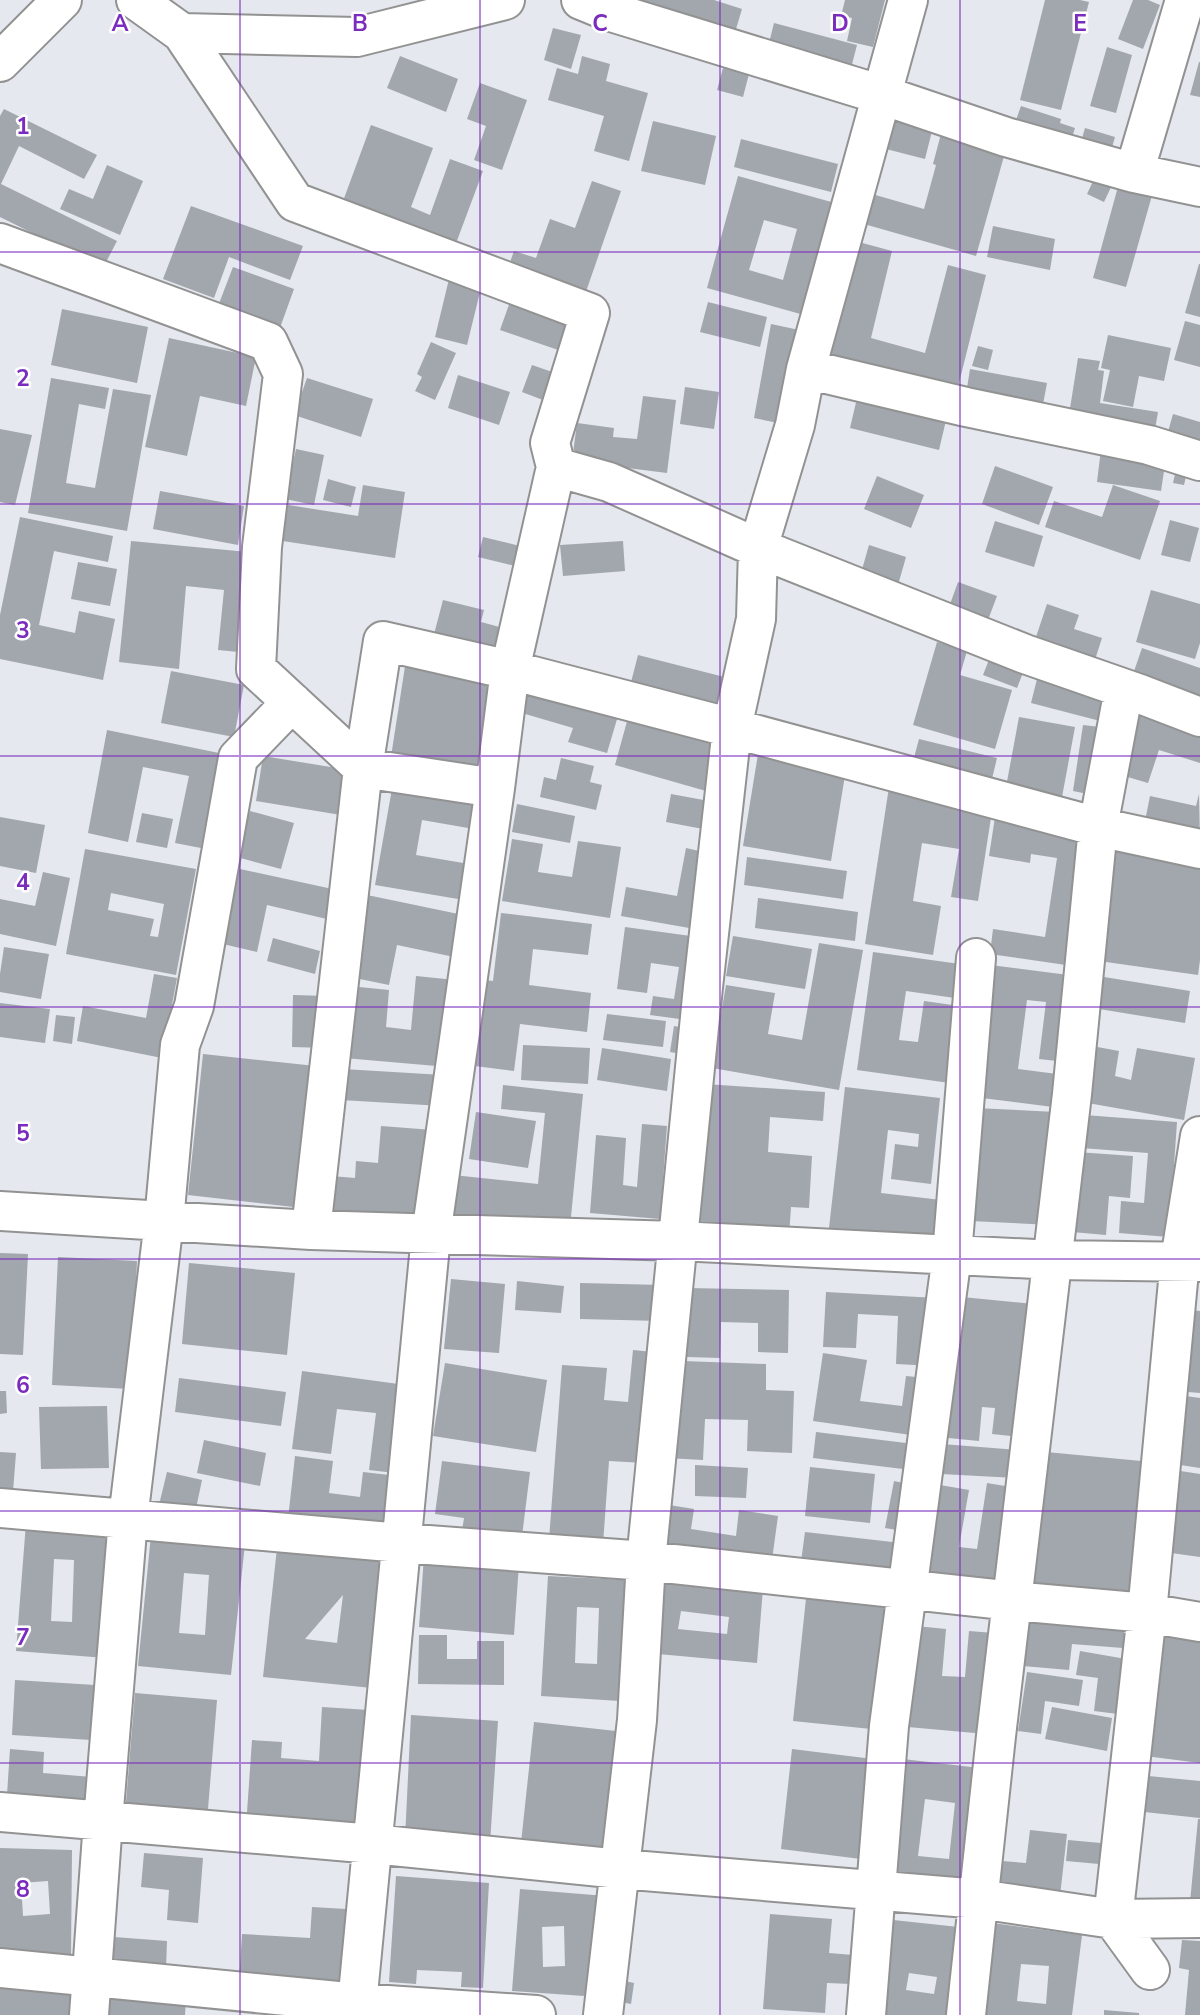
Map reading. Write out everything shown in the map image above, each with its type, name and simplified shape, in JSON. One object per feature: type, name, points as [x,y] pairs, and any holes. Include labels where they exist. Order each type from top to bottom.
[{"type":"street","points":[[0,62],[61,0]]},
{"type":"street","points":[[136,0],[182,33],[295,202],[590,313],[550,443],[556,467],[510,670],[431,1235],[357,2009]]},
{"type":"street","points":[[182,33],[357,37],[505,0]]},
{"type":"street","points":[[581,0],[608,11],[882,95],[1006,137],[1134,173],[1200,187]]},
{"type":"street","points":[[603,2015],[638,1720],[646,1561],[703,987],[732,728],[756,619],[758,548],[796,425],[806,369],[908,0]]},
{"type":"street","points":[[1134,173],[1185,0]]},
{"type":"street","points":[[0,243],[268,342],[283,374],[262,547],[256,669],[363,768],[495,788]]},
{"type":"street","points":[[806,369],[966,407],[1149,445],[1200,461]]},
{"type":"street","points":[[556,467],[609,482],[758,548],[1025,654],[1200,717]]},
{"type":"street","points":[[312,1230],[363,768],[383,640],[732,728],[1098,827],[1200,849]]},
{"type":"street","points":[[966,2015],[1054,1260],[1098,827],[1124,688]]},
{"type":"street","points":[[89,2015],[128,1519],[164,1221],[180,1045],[194,1006],[238,758],[292,702]]},
{"type":"street","points":[[866,2015],[889,1726],[952,1255],[976,958]]},
{"type":"street","points":[[1150,1970],[1113,1919],[1190,1261],[1200,1136]]},
{"type":"street","points":[[0,1211],[312,1230],[678,1241],[1054,1260],[1190,1261]]},
{"type":"street","points":[[0,1508],[646,1561],[1147,1613],[1200,1622]]},
{"type":"street","points":[[0,1812],[979,1899],[1113,1919],[1200,1918]]},
{"type":"street","points":[[0,1968],[357,2009],[536,2015]]},
{"type":"building","points":[[636,0],[714,0],[742,9],[733,39]]},
{"type":"building","points":[[845,0],[885,0],[873,47],[847,41],[852,18],[841,16]]},
{"type":"building","points":[[1045,0],[1089,2],[1061,110],[1020,100]]},
{"type":"building","points":[[1133,0],[1148,0],[1160,5],[1143,49],[1118,39]]},
{"type":"building","points":[[774,23],[857,45],[850,72],[767,51]]},
{"type":"building","points":[[553,28],[581,35],[571,69],[544,60]]},
{"type":"building","points":[[1107,47],[1132,55],[1116,113],[1090,106]]},
{"type":"building","points":[[400,56],[458,79],[446,112],[387,88]]},
{"type":"building","points":[[582,56],[610,64],[606,81],[648,93],[629,161],[594,151],[604,116],[548,100],[557,68],[578,74]]},
{"type":"building","points":[[1200,62],[1200,97],[1190,95]]},
{"type":"building","points":[[723,68],[749,74],[743,97],[717,90]]},
{"type":"building","points":[[480,83],[527,100],[502,170],[474,160],[486,126],[467,119]]},
{"type":"building","points":[[1021,106],[1061,119],[1060,123],[1075,128],[1067,153],[1011,134]]},
{"type":"building","points":[[4,109],[97,155],[84,179],[19,146],[1,184],[117,241],[103,268],[0,217],[0,116]]},
{"type":"building","points":[[653,121],[716,136],[705,185],[641,171]]},
{"type":"building","points":[[894,121],[932,131],[925,159],[886,149]]},
{"type":"building","points":[[371,125],[433,148],[411,207],[430,215],[450,159],[483,171],[452,254],[339,212]]},
{"type":"building","points":[[1085,128],[1115,137],[1108,161],[1078,152]]},
{"type":"building","points":[[942,130],[1006,149],[976,256],[864,224],[872,194],[924,209]]},
{"type":"building","points":[[741,139],[838,164],[831,192],[734,167]]},
{"type":"building","points":[[107,165],[143,181],[120,235],[60,209],[69,189],[93,199]]},
{"type":"building","points":[[738,176],[835,203],[804,315],[707,288]],"holes":[[[764,220],[797,229],[783,280],[749,270]]]},
{"type":"building","points":[[1095,177],[1112,185],[1104,202],[1087,194]]},
{"type":"building","points":[[592,181],[621,191],[582,303],[505,276],[514,251],[536,258],[550,219],[575,228]]},
{"type":"building","points":[[1119,183],[1153,192],[1126,287],[1093,278]]},
{"type":"building","points":[[191,206],[303,246],[290,280],[229,257],[214,298],[163,279]]},
{"type":"building","points":[[993,226],[1055,239],[1050,270],[987,257]]},
{"type":"building","points":[[855,241],[892,251],[871,338],[925,353],[948,265],[986,275],[956,395],[826,362]]},
{"type":"building","points":[[1200,264],[1200,317],[1185,313]]},
{"type":"building","points":[[233,267],[294,289],[277,336],[215,314]]},
{"type":"building","points":[[449,279],[481,288],[467,345],[435,337]]},
{"type":"building","points":[[511,299],[575,322],[564,352],[500,330]]},
{"type":"building","points":[[708,302],[767,317],[760,347],[700,332]]},
{"type":"building","points":[[62,309],[148,327],[137,383],[51,365]]},
{"type":"building","points":[[1185,321],[1200,325],[1200,367],[1174,360]]},
{"type":"building","points":[[771,324],[804,331],[788,425],[754,418]]},
{"type":"building","points":[[1108,335],[1171,348],[1164,381],[1139,376],[1133,407],[1103,401],[1110,370],[1101,368]]},
{"type":"building","points":[[169,338],[256,357],[246,406],[200,396],[187,456],[145,447]]},
{"type":"building","points":[[431,342],[456,353],[435,400],[415,391],[422,377],[417,374]]},
{"type":"building","points":[[978,346],[993,350],[988,370],[972,366]]},
{"type":"building","points":[[1078,358],[1100,361],[1098,370],[1104,371],[1100,403],[1158,412],[1154,435],[1068,421]]},
{"type":"building","points":[[532,365],[558,374],[548,402],[522,392]]},
{"type":"building","points":[[970,369],[1047,383],[1041,415],[965,401]]},
{"type":"building","points":[[458,375],[510,392],[499,425],[448,408]]},
{"type":"building","points":[[51,378],[109,388],[105,409],[79,404],[66,483],[95,488],[113,389],[151,395],[127,531],[28,513]]},
{"type":"building","points":[[307,378],[373,399],[361,437],[294,415]]},
{"type":"building","points":[[685,387],[719,392],[714,429],[680,424]]},
{"type":"building","points":[[858,394],[947,416],[939,450],[850,428]]},
{"type":"building","points":[[643,396],[676,400],[667,473],[572,461],[577,423],[614,428],[613,437],[637,439]]},
{"type":"building","points":[[1173,414],[1200,422],[1200,456],[1164,446]]},
{"type":"building","points":[[0,429],[32,435],[15,505],[0,502]]},
{"type":"building","points":[[296,449],[324,455],[314,505],[285,499]]},
{"type":"building","points":[[1101,449],[1166,458],[1161,491],[1097,482]]},
{"type":"building","points":[[1177,465],[1188,468],[1184,485],[1173,483]]},
{"type":"building","points":[[995,466],[1053,487],[1039,525],[982,504]]},
{"type":"building","points":[[877,476],[924,495],[911,528],[864,509]]},
{"type":"building","points":[[328,479],[356,487],[351,507],[323,500]]},
{"type":"building","points":[[363,485],[405,492],[395,558],[276,540],[282,504],[358,516]]},
{"type":"building","points":[[1113,485],[1160,501],[1140,560],[1045,527],[1054,501],[1102,517]]},
{"type":"building","points":[[160,491],[244,506],[238,545],[153,529]]},
{"type":"building","points":[[20,517],[113,536],[108,562],[54,551],[39,625],[75,633],[79,611],[115,619],[103,680],[0,659],[0,615]]},
{"type":"building","points":[[1170,520],[1199,528],[1190,562],[1161,555]]},
{"type":"building","points":[[995,521],[1043,536],[1034,567],[985,552]]},
{"type":"building","points":[[483,537],[520,546],[515,566],[478,557]]},
{"type":"building","points":[[131,541],[259,553],[249,653],[218,650],[224,590],[186,586],[179,669],[119,662]]},
{"type":"building","points":[[623,541],[625,571],[563,576],[560,545]]},
{"type":"building","points":[[869,545],[906,557],[898,585],[861,573]]},
{"type":"building","points":[[78,562],[117,569],[110,606],[71,599]]},
{"type":"building","points":[[958,582],[997,596],[988,620],[949,607]]},
{"type":"building","points":[[1151,590],[1200,604],[1200,643],[1195,659],[1136,642]]},
{"type":"building","points":[[443,600],[484,610],[481,622],[507,629],[499,659],[432,642]]},
{"type":"building","points":[[1047,604],[1079,615],[1074,629],[1102,638],[1092,669],[1032,649]]},
{"type":"building","points":[[937,642],[967,651],[960,675],[1012,690],[995,749],[913,725]]},
{"type":"building","points":[[1142,648],[1200,668],[1200,703],[1131,680]]},
{"type":"building","points":[[992,652],[1026,665],[1017,688],[983,675]]},
{"type":"building","points":[[638,655],[732,679],[723,715],[629,690]]},
{"type":"building","points":[[406,660],[497,675],[480,779],[390,763]]},
{"type":"building","points":[[171,671],[244,685],[234,737],[161,723]]},
{"type":"building","points":[[1038,675],[1112,695],[1104,722],[1031,703]]},
{"type":"building","points":[[530,683],[620,709],[607,753],[568,742],[573,728],[522,713]]},
{"type":"building","points":[[1132,706],[1200,728],[1200,763],[1159,750],[1148,783],[1111,772]]},
{"type":"building","points":[[629,714],[721,740],[706,791],[615,765]]},
{"type":"building","points":[[1019,717],[1075,727],[1062,797],[1006,787]]},
{"type":"building","points":[[1083,725],[1108,728],[1098,796],[1073,791]]},
{"type":"building","points":[[107,730],[219,753],[201,848],[175,843],[189,776],[143,767],[128,842],[88,833]]},
{"type":"building","points":[[919,739],[997,758],[991,783],[912,765]]},
{"type":"building","points":[[759,748],[847,763],[831,861],[743,846]]},
{"type":"building","points":[[263,756],[349,770],[341,815],[256,801]]},
{"type":"building","points":[[561,758],[594,766],[590,782],[602,785],[596,810],[540,797],[544,777],[556,780]]},
{"type":"building","points":[[393,783],[480,798],[474,829],[422,820],[416,855],[475,865],[470,901],[375,885]]},
{"type":"building","points":[[889,787],[993,805],[978,901],[951,897],[959,849],[922,843],[913,901],[941,906],[933,955],[865,944]]},
{"type":"building","points":[[671,794],[709,801],[703,829],[666,822]]},
{"type":"building","points":[[1199,794],[1200,843],[1143,831],[1150,796],[1196,806]]},
{"type":"building","points":[[517,804],[575,816],[570,843],[512,832]]},
{"type":"building","points":[[250,811],[294,823],[281,869],[237,857]]},
{"type":"building","points":[[142,813],[173,819],[167,848],[136,842]]},
{"type":"building","points":[[0,817],[45,825],[36,873],[0,866]]},
{"type":"building","points":[[995,817],[1093,832],[1073,966],[990,954],[993,929],[1045,937],[1057,858],[1031,854],[1030,863],[989,856]]},
{"type":"building","points":[[512,839],[543,844],[538,872],[572,877],[578,841],[621,847],[610,918],[502,901]]},
{"type":"building","points":[[1115,842],[1200,854],[1198,975],[1099,961]]},
{"type":"building","points":[[686,848],[708,853],[695,929],[621,916],[626,887],[677,896]]},
{"type":"building","points":[[85,849],[196,869],[176,975],[66,954]],"holes":[[[111,893],[164,904],[158,937],[150,936],[154,919],[108,910]]]},
{"type":"building","points":[[747,857],[847,871],[843,899],[744,885]]},
{"type":"building","points":[[226,866],[337,890],[331,920],[267,905],[257,952],[210,941]]},
{"type":"building","points":[[43,872],[70,878],[56,946],[0,934],[0,899],[35,906]]},
{"type":"building","points":[[367,895],[468,916],[459,958],[397,945],[389,985],[350,977]]},
{"type":"building","points":[[758,898],[858,912],[855,941],[755,928]]},
{"type":"building","points":[[501,913],[592,924],[588,955],[533,949],[529,985],[591,993],[587,1032],[520,1024],[514,1071],[475,1066],[485,980],[493,981]]},
{"type":"building","points":[[625,927],[698,937],[687,1020],[650,1015],[653,996],[674,999],[679,967],[651,963],[647,993],[617,989]]},
{"type":"building","points":[[733,936],[812,949],[805,989],[726,976]]},
{"type":"building","points":[[273,938],[320,951],[315,974],[267,961]]},
{"type":"building","points":[[819,943],[863,950],[839,1090],[712,1068],[726,985],[775,993],[768,1034],[802,1040]]},
{"type":"building","points":[[4,947],[49,954],[41,999],[0,992]]},
{"type":"building","points":[[873,952],[960,964],[955,998],[906,991],[899,1040],[918,1042],[924,1001],[967,1007],[957,1084],[857,1070]]},
{"type":"building","points":[[990,965],[1076,976],[1066,1062],[1039,1059],[1046,1002],[1027,1000],[1018,1069],[1065,1075],[1061,1108],[974,1097]]},
{"type":"building","points":[[154,974],[177,978],[162,1058],[77,1041],[83,1006],[146,1018]]},
{"type":"building","points":[[416,976],[455,980],[448,1067],[344,1058],[349,986],[389,990],[386,1027],[411,1030]]},
{"type":"building","points":[[1098,976],[1190,991],[1185,1023],[1093,1008]]},
{"type":"building","points":[[293,995],[327,996],[327,1048],[292,1047]]},
{"type":"building","points":[[0,1003],[50,1009],[45,1043],[0,1037]]},
{"type":"building","points":[[607,1014],[666,1021],[663,1047],[603,1040]]},
{"type":"building","points":[[56,1015],[75,1017],[72,1044],[53,1041]]},
{"type":"building","points":[[674,1026],[692,1029],[688,1055],[670,1052]]},
{"type":"building","points":[[523,1045],[590,1048],[588,1084],[521,1080]]},
{"type":"building","points":[[1092,1046],[1119,1051],[1115,1076],[1131,1080],[1137,1048],[1195,1058],[1184,1120],[1082,1102]]},
{"type":"building","points":[[602,1048],[671,1059],[667,1091],[597,1080]]},
{"type":"building","points":[[203,1054],[316,1066],[302,1208],[188,1195]]},
{"type":"building","points":[[343,1069],[443,1075],[442,1106],[341,1100]]},
{"type":"building","points":[[705,1084],[825,1092],[823,1121],[770,1117],[768,1152],[812,1156],[809,1208],[791,1207],[789,1236],[695,1229]]},
{"type":"building","points":[[503,1085],[583,1094],[570,1227],[449,1215],[453,1175],[538,1184],[545,1113],[501,1109]]},
{"type":"building","points":[[845,1087],[940,1098],[931,1184],[891,1179],[895,1144],[918,1147],[919,1134],[888,1130],[881,1193],[950,1201],[946,1241],[829,1228]]},
{"type":"building","points":[[975,1108],[1056,1112],[1052,1225],[970,1221]]},
{"type":"building","points":[[476,1112],[536,1121],[528,1168],[469,1159]]},
{"type":"building","points":[[1084,1115],[1177,1122],[1169,1237],[1119,1233],[1121,1201],[1144,1203],[1148,1153],[1081,1148]]},
{"type":"building","points":[[642,1124],[667,1126],[660,1219],[590,1213],[596,1135],[626,1138],[623,1185],[637,1187]]},
{"type":"building","points":[[381,1126],[433,1130],[428,1218],[329,1211],[331,1176],[355,1178],[356,1161],[378,1163]]},
{"type":"building","points":[[1077,1152],[1133,1156],[1130,1198],[1109,1196],[1106,1235],[1072,1232]]},
{"type":"building","points":[[0,1253],[28,1254],[23,1355],[0,1354]]},
{"type":"building","points":[[58,1257],[137,1261],[131,1389],[52,1385]]},
{"type":"building","points":[[189,1263],[295,1273],[287,1355],[182,1344]]},
{"type":"building","points":[[451,1279],[505,1284],[499,1353],[444,1349]]},
{"type":"building","points":[[517,1281],[564,1286],[561,1313],[515,1310]]},
{"type":"building","points":[[580,1283],[662,1285],[661,1321],[580,1319]]},
{"type":"building","points":[[688,1288],[789,1290],[788,1353],[758,1352],[758,1323],[721,1322],[720,1358],[687,1357]]},
{"type":"building","points":[[826,1292],[937,1298],[934,1366],[896,1364],[898,1316],[858,1314],[856,1348],[823,1347]]},
{"type":"building","points":[[952,1296],[1034,1304],[1021,1437],[992,1434],[995,1408],[982,1407],[979,1441],[938,1437]]},
{"type":"building","points":[[1184,1309],[1200,1311],[1200,1393],[1176,1391]]},
{"type":"building","points":[[633,1350],[653,1352],[645,1463],[609,1461],[603,1544],[549,1540],[562,1365],[607,1368],[604,1400],[628,1402]]},
{"type":"building","points":[[823,1353],[867,1360],[860,1401],[902,1406],[906,1376],[926,1378],[918,1436],[813,1421]]},
{"type":"building","points":[[683,1361],[766,1364],[766,1390],[794,1391],[792,1453],[747,1451],[748,1420],[705,1419],[703,1460],[667,1458]]},
{"type":"building","points":[[445,1363],[547,1380],[536,1452],[433,1436]]},
{"type":"building","points":[[302,1371],[406,1385],[395,1473],[369,1470],[376,1413],[337,1409],[331,1454],[292,1449]]},
{"type":"building","points":[[179,1378],[286,1392],[281,1426],[175,1412]]},
{"type":"building","points":[[0,1391],[6,1391],[7,1413],[0,1414]]},
{"type":"building","points":[[1178,1395],[1200,1398],[1200,1468],[1167,1463]]},
{"type":"building","points":[[107,1406],[109,1468],[41,1469],[39,1407]]},
{"type":"building","points":[[816,1432],[906,1443],[903,1469],[813,1458]]},
{"type":"building","points":[[204,1440],[266,1453],[260,1486],[197,1473]]},
{"type":"building","points":[[942,1444],[1018,1450],[1016,1478],[941,1474]]},
{"type":"building","points":[[0,1452],[16,1453],[13,1492],[0,1491]]},
{"type":"building","points":[[1046,1452],[1152,1462],[1139,1602],[1034,1592]]},
{"type":"building","points":[[295,1456],[333,1461],[329,1493],[360,1497],[363,1472],[398,1476],[391,1531],[288,1519]]},
{"type":"building","points":[[442,1461],[530,1472],[521,1544],[461,1537],[464,1518],[435,1514]]},
{"type":"building","points":[[695,1465],[748,1468],[746,1498],[695,1496]]},
{"type":"building","points":[[810,1467],[875,1474],[870,1523],[805,1516]]},
{"type":"building","points":[[1174,1470],[1200,1474],[1200,1557],[1164,1552]]},
{"type":"building","points":[[167,1472],[202,1480],[194,1518],[158,1509]]},
{"type":"building","points":[[894,1481],[912,1485],[903,1531],[885,1528]]},
{"type":"building","points":[[987,1483],[1017,1488],[1001,1591],[926,1579],[940,1485],[969,1490],[959,1547],[977,1549]]},
{"type":"building","points":[[663,1504],[694,1509],[691,1529],[736,1536],[739,1510],[778,1516],[771,1567],[656,1550]]},
{"type":"building","points":[[26,1523],[117,1530],[106,1658],[16,1651]],"holes":[[[54,1559],[74,1560],[72,1622],[51,1621]]]},
{"type":"building","points":[[805,1532],[901,1543],[896,1580],[800,1569]]},
{"type":"building","points":[[151,1535],[245,1544],[231,1675],[138,1666]],"holes":[[[184,1573],[209,1575],[205,1635],[179,1633]]]},
{"type":"building","points":[[277,1548],[386,1559],[372,1688],[263,1677]],"holes":[[[343,1595],[337,1643],[305,1639]]]},
{"type":"building","points":[[424,1556],[519,1564],[514,1635],[419,1627]]},
{"type":"building","points":[[548,1576],[626,1580],[620,1701],[541,1696]],"holes":[[[577,1607],[599,1608],[597,1664],[575,1663]]]},
{"type":"building","points":[[655,1577],[763,1588],[757,1663],[647,1653]],"holes":[[[681,1611],[729,1617],[727,1634],[678,1629]]]},
{"type":"building","points":[[807,1589],[893,1598],[881,1730],[793,1721]]},
{"type":"building","points":[[1028,1614],[1125,1622],[1123,1648],[1072,1644],[1069,1670],[1023,1666]]},
{"type":"building","points":[[1153,1624],[1200,1630],[1200,1763],[1137,1755]]},
{"type":"building","points":[[916,1626],[946,1629],[942,1676],[965,1677],[969,1631],[994,1633],[986,1734],[908,1727]]},
{"type":"building","points":[[419,1635],[447,1635],[447,1659],[477,1659],[477,1641],[504,1641],[504,1685],[418,1684]]},
{"type":"building","points":[[1080,1651],[1126,1659],[1118,1714],[1094,1711],[1098,1678],[1076,1675]]},
{"type":"building","points":[[1027,1672],[1083,1680],[1079,1706],[1045,1701],[1041,1734],[1018,1731]]},
{"type":"building","points":[[15,1680],[95,1685],[91,1740],[12,1735]]},
{"type":"building","points":[[135,1693],[217,1700],[207,1821],[125,1814]]},
{"type":"building","points":[[322,1707],[369,1710],[362,1834],[246,1827],[252,1740],[282,1742],[281,1758],[319,1761]]},
{"type":"building","points":[[1052,1707],[1112,1718],[1107,1751],[1045,1739]]},
{"type":"building","points":[[411,1715],[498,1721],[490,1844],[405,1839]]},
{"type":"building","points":[[534,1722],[625,1732],[612,1853],[521,1843]]},
{"type":"building","points":[[10,1749],[44,1752],[43,1773],[92,1777],[90,1816],[6,1810]]},
{"type":"building","points":[[792,1749],[873,1759],[861,1859],[781,1849]]},
{"type":"building","points":[[903,1759],[988,1769],[974,1895],[890,1885]],"holes":[[[925,1799],[955,1803],[949,1859],[918,1856]]]},
{"type":"building","points":[[1138,1775],[1200,1781],[1200,1818],[1135,1811]]},
{"type":"building","points":[[1198,1819],[1200,1902],[1190,1902]]},
{"type":"building","points":[[1030,1830],[1067,1834],[1060,1896],[999,1890],[1002,1861],[1026,1863]]},
{"type":"building","points":[[1068,1840],[1101,1843],[1099,1864],[1066,1861]]},
{"type":"building","points":[[0,1848],[72,1850],[71,1957],[0,1956]],"holes":[[[48,1881],[50,1914],[23,1916],[21,1883]]]},
{"type":"building","points":[[144,1853],[203,1858],[198,1923],[167,1920],[169,1890],[141,1887]]},
{"type":"building","points":[[396,1876],[489,1883],[483,1988],[461,1987],[462,1972],[417,1970],[416,1984],[389,1982]]},
{"type":"building","points":[[520,1889],[606,1896],[599,1997],[512,1991]],"holes":[[[564,1926],[565,1966],[543,1967],[542,1927]]]},
{"type":"building","points":[[312,1907],[346,1909],[342,1987],[239,1982],[242,1934],[310,1938]]},
{"type":"building","points":[[770,1914],[832,1919],[829,1953],[853,1955],[851,1984],[827,1983],[825,2013],[763,2009]]},
{"type":"building","points":[[884,1919],[968,1928],[960,2015],[874,2015]],"holes":[[[909,1973],[937,1977],[934,1994],[906,1990]]]},
{"type":"building","points":[[992,1923],[1082,1935],[1072,2015],[980,2015]],"holes":[[[1021,1964],[1049,1966],[1046,2004],[1017,2001]]]},
{"type":"building","points":[[114,1937],[167,1941],[166,1968],[112,1964]]},
{"type":"building","points":[[1182,1940],[1200,1941],[1200,2015],[1185,2015],[1189,1970],[1179,1968]]},
{"type":"building","points":[[620,1980],[634,1983],[631,2004],[617,2001]]},
{"type":"building","points":[[0,1985],[75,1993],[73,2015],[0,2015]]},
{"type":"building","points":[[103,1995],[186,1999],[185,2015],[102,2015]]},
{"type":"building","points":[[1104,2010],[1139,2013],[1139,2015],[1104,2015]]}]
